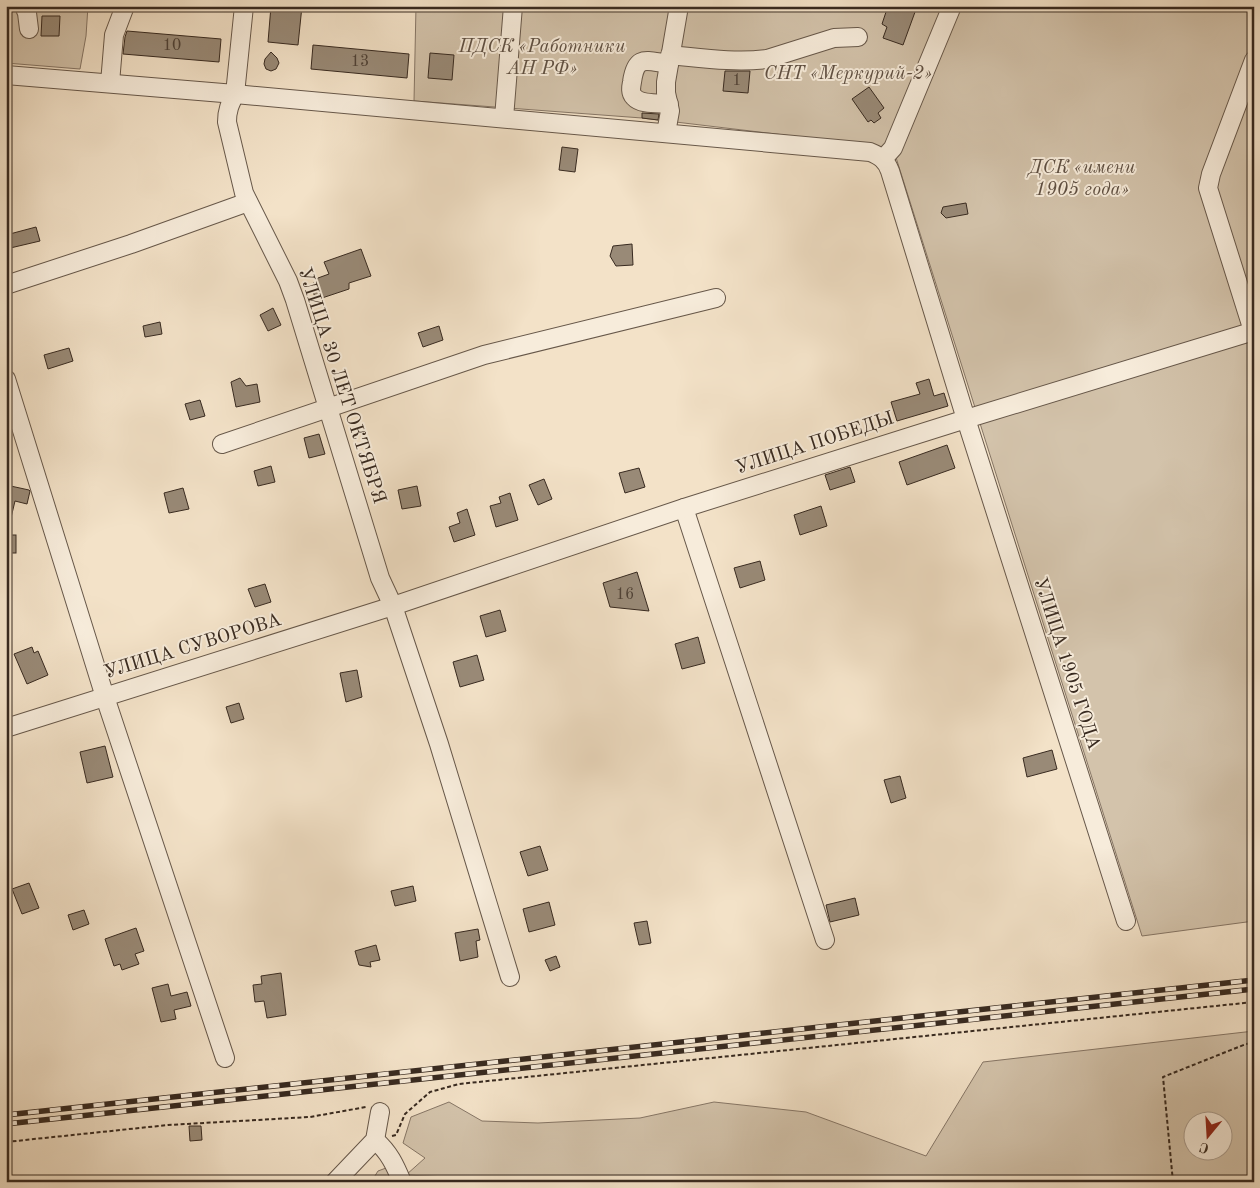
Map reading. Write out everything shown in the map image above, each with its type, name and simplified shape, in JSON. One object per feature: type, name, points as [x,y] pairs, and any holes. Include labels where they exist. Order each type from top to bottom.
[{"type":"street","points":[[24,6],[29,29]]},
{"type":"street","points":[[110,83],[114,35],[125,6]]},
{"type":"street","name":"УЛИЦА 30 ЛЕТ ОКТЯБРЯ","points":[[244,6],[236,94],[229,106],[227,122],[240,178],[248,202],[288,281],[329,407],[380,578],[393,606],[439,744],[510,977]]},
{"type":"street","points":[[504,118],[513,6]]},
{"type":"street","points":[[668,120],[666,93],[679,6]]},
{"type":"street","points":[[6,75],[504,118],[668,120],[870,152],[883,159],[893,148],[952,6]]},
{"type":"street","points":[[668,120],[634,97],[631,92],[637,64],[670,59],[759,60],[834,38],[858,37]]},
{"type":"street","points":[[1253,332],[1208,188],[1211,174],[1254,60]]},
{"type":"street","name":"УЛИЦА 1905 ГОДА","points":[[883,159],[890,171],[966,419],[1126,921]]},
{"type":"street","points":[[6,285],[131,244],[248,202]]},
{"type":"street","points":[[222,444],[484,355],[716,298]]},
{"type":"street","name":"УЛИЦА ПОБЕДЫ","points":[[393,606],[684,508],[966,419],[1253,332]]},
{"type":"street","points":[[6,379],[10,405],[225,1058]]},
{"type":"street","points":[[684,508],[825,940]]},
{"type":"street","name":"УЛИЦА СУВОРОВА","points":[[6,728],[393,606]]},
{"type":"street","points":[[335,1182],[375,1140],[380,1112]]},
{"type":"street","points":[[375,1140],[390,1156],[402,1182]]},
{"type":"path","points":[[375,1140],[396,1135],[406,1114],[430,1092],[459,1084],[1254,1002]]},
{"type":"path","points":[[1173,1182],[1163,1077],[1246,1044],[1254,1043]]},
{"type":"path","points":[[6,1142],[168,1125],[310,1117],[363,1107],[380,1112]]},
{"type":"green space","points":[[6,6],[88,6],[86,36],[80,69],[6,63]]},
{"type":"green space","name":"ДСК «имени 1905 года»","points":[[416,6],[1254,6],[1254,921],[1142,936],[893,148],[642,118],[414,101]]},
{"type":"green space","points":[[1254,1031],[1254,1182],[555,1182],[406,1175],[425,1158],[403,1143],[411,1117],[449,1102],[482,1121],[538,1123],[640,1118],[714,1102],[806,1112],[926,1156],[983,1062]]},
{"type":"green space","points":[[386,1168],[393,1182],[371,1182],[378,1171]]},
{"type":"building","points":[[271,6],[302,6],[298,45],[268,42]]},
{"type":"building","points":[[888,6],[898,6],[915,12],[903,45],[883,38],[887,27],[882,24]]},
{"type":"building","points":[[42,16],[60,16],[59,36],[41,36]]},
{"type":"building","points":[[127,31],[221,39],[219,62],[123,54]]},
{"type":"building","points":[[313,45],[409,54],[407,78],[311,69]]},
{"type":"building","points":[[271,52],[279,63],[276,69],[271,71],[266,69],[264,64],[265,59]]},
{"type":"building","points":[[430,53],[454,55],[452,80],[428,78]]},
{"type":"building","points":[[725,71],[750,71],[748,93],[723,91]]},
{"type":"building","points":[[869,87],[884,108],[878,113],[881,118],[874,123],[871,120],[868,122],[852,99]]},
{"type":"building","points":[[642,113],[659,114],[658,120],[642,118]]},
{"type":"building","points":[[562,147],[578,149],[575,172],[559,170]]},
{"type":"building","points":[[966,203],[968,214],[946,218],[941,213],[943,207]]},
{"type":"building","points":[[36,227],[40,241],[6,249],[6,235]]},
{"type":"building","points":[[632,244],[633,265],[616,266],[610,256],[613,246]]},
{"type":"building","points":[[361,249],[371,276],[349,283],[349,289],[316,300],[311,286],[318,278],[329,274],[324,262]]},
{"type":"building","points":[[273,308],[281,325],[268,331],[260,315]]},
{"type":"building","points":[[160,322],[162,334],[145,337],[143,326]]},
{"type":"building","points":[[439,326],[443,340],[423,347],[418,333]]},
{"type":"building","points":[[69,348],[73,361],[48,369],[44,355]]},
{"type":"building","points":[[240,378],[246,386],[257,384],[260,402],[236,407],[231,382]]},
{"type":"building","points":[[929,379],[934,396],[944,393],[948,406],[897,421],[891,402],[920,394],[916,383]]},
{"type":"building","points":[[200,400],[205,416],[190,420],[185,404]]},
{"type":"building","points":[[319,434],[325,454],[309,458],[304,438]]},
{"type":"building","points":[[947,445],[955,468],[907,485],[899,462]]},
{"type":"building","points":[[271,466],[275,482],[258,486],[254,471]]},
{"type":"building","points":[[850,467],[855,482],[830,490],[825,475]]},
{"type":"building","points":[[639,468],[645,487],[625,493],[619,473]]},
{"type":"building","points":[[544,479],[552,499],[538,505],[529,485]]},
{"type":"building","points":[[6,485],[30,491],[27,504],[15,501],[10,522],[6,521]]},
{"type":"building","points":[[417,486],[421,506],[402,509],[398,490]]},
{"type":"building","points":[[183,488],[189,509],[169,513],[164,493]]},
{"type":"building","points":[[510,493],[518,520],[496,527],[490,506],[501,503],[499,497]]},
{"type":"building","points":[[821,506],[827,526],[800,535],[794,515]]},
{"type":"building","points":[[467,509],[475,535],[454,542],[449,527],[460,523],[457,513]]},
{"type":"building","points":[[6,535],[16,535],[16,553],[6,553]]},
{"type":"building","points":[[760,561],[765,580],[740,588],[734,568]]},
{"type":"building","points":[[637,572],[649,611],[610,607],[603,583]]},
{"type":"building","points":[[265,584],[271,602],[255,607],[248,589]]},
{"type":"building","points":[[500,610],[506,631],[486,637],[480,616]]},
{"type":"building","points":[[698,637],[705,663],[682,669],[675,644]]},
{"type":"building","points":[[32,647],[34,653],[38,651],[48,675],[27,684],[14,654]]},
{"type":"building","points":[[477,655],[484,680],[460,687],[453,662]]},
{"type":"building","points":[[357,670],[362,697],[346,702],[340,673]]},
{"type":"building","points":[[239,703],[244,719],[231,723],[226,707]]},
{"type":"building","points":[[105,746],[113,777],[87,783],[80,752]]},
{"type":"building","points":[[1052,750],[1057,769],[1027,777],[1023,758]]},
{"type":"building","points":[[900,776],[906,798],[891,803],[884,780]]},
{"type":"building","points":[[540,846],[548,870],[528,876],[520,852]]},
{"type":"building","points":[[29,883],[39,908],[22,914],[12,889]]},
{"type":"building","points":[[413,886],[416,901],[395,906],[391,891]]},
{"type":"building","points":[[855,898],[859,915],[830,922],[826,905]]},
{"type":"building","points":[[549,902],[555,925],[529,932],[523,909]]},
{"type":"building","points":[[84,910],[89,924],[73,930],[68,915]]},
{"type":"building","points":[[647,921],[651,943],[639,945],[634,923]]},
{"type":"building","points":[[136,928],[144,951],[135,954],[139,964],[122,970],[120,964],[114,966],[105,939]]},
{"type":"building","points":[[478,929],[480,940],[476,941],[478,957],[460,961],[455,933]]},
{"type":"building","points":[[376,945],[380,960],[370,962],[371,967],[359,965],[355,951]]},
{"type":"building","points":[[556,956],[560,967],[550,971],[545,960]]},
{"type":"building","points":[[281,973],[286,1015],[267,1018],[264,1001],[255,1002],[253,985],[262,984],[261,976]]},
{"type":"building","points":[[168,984],[171,996],[187,992],[191,1006],[174,1010],[176,1019],[161,1022],[152,988]]},
{"type":"building","points":[[189,1126],[201,1126],[202,1140],[190,1141]]},
{"type":"railway","points":[[6,1115],[1254,980]]},
{"type":"railway","points":[[6,1124],[1254,989]]},
{"type":"park label","name":"ПДСК «Работники АН РФ»","points":[[542,58]]},
{"type":"park label","name":"СНТ «Меркурий-2»","points":[[848,74]]}]
